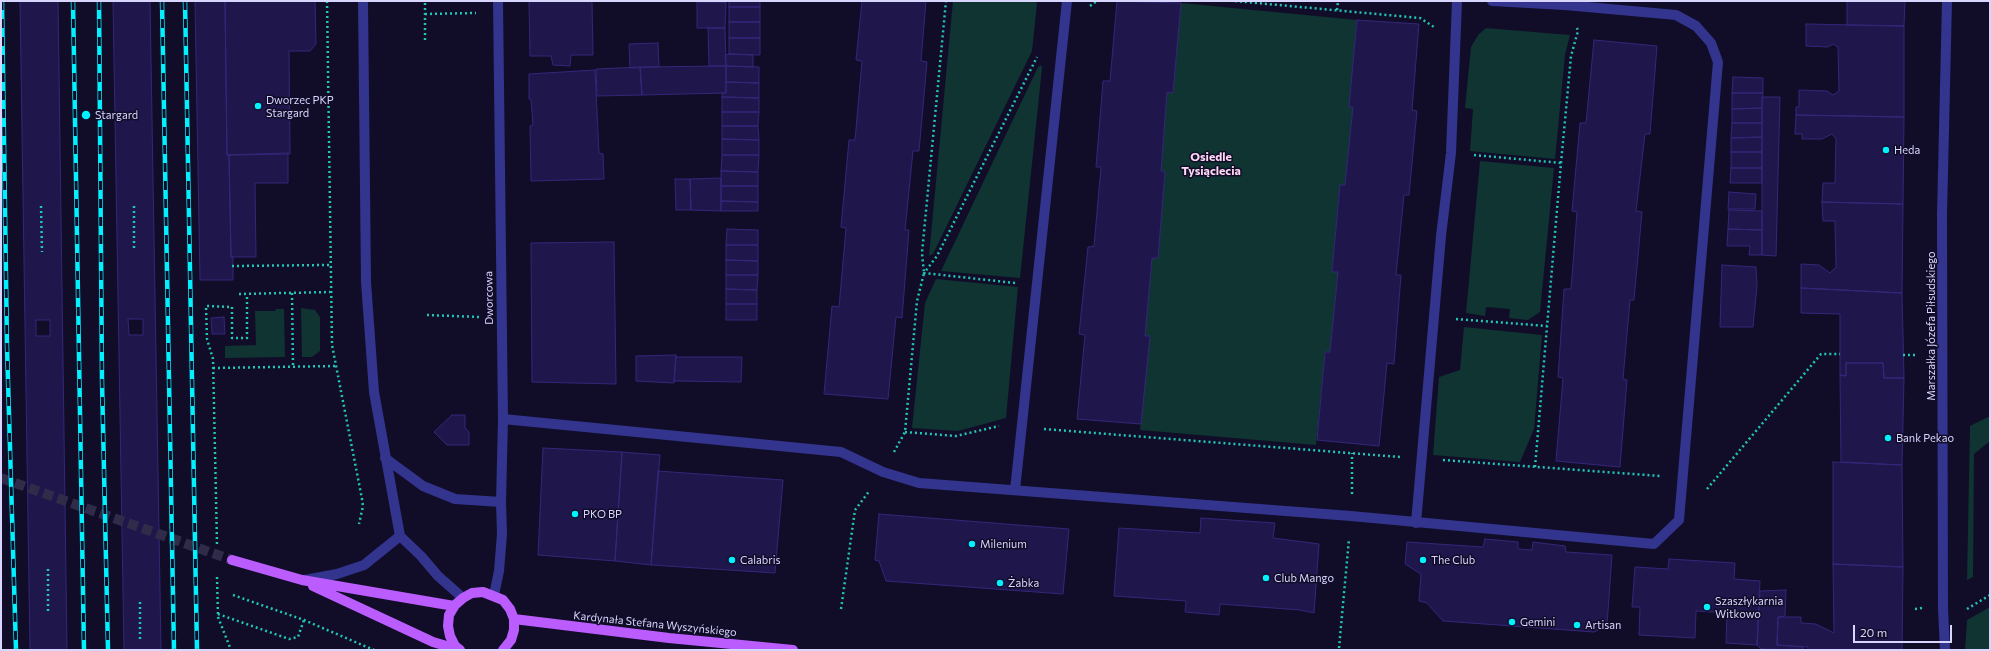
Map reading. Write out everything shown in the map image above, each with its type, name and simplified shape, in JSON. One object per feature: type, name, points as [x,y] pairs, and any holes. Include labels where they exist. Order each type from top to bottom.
[{"type":"main road","points":[[232,560],[302,580],[454,606]]},
{"type":"main road","points":[[302,580],[433,642],[460,650]]},
{"type":"main road","points":[[460,650],[455,646],[450,636],[448,626],[450,615],[454,606],[462,598],[472,593],[483,592],[494,595],[503,600],[510,609],[514,620],[514,630],[511,640],[503,650]]},
{"type":"main road","name":"Kardynała Stefana Wyszyńskiego","points":[[514,620],[669,638],[793,650]]},
{"type":"street","points":[[363,1],[366,282],[374,392],[400,536],[421,556],[438,576],[462,598]]},
{"type":"street","name":"Dworcowa","points":[[494,595],[499,571],[502,534],[501,502],[503,419],[498,1]]},
{"type":"street","points":[[1015,490],[1067,1]]},
{"type":"street","points":[[1416,523],[1434,317],[1451,153],[1457,1]]},
{"type":"street","points":[[503,419],[841,452],[883,472],[919,483],[1351,516],[1654,544],[1679,520],[1718,62],[1711,43],[1696,26],[1676,15],[1565,3],[1492,1]]},
{"type":"street","name":"Marszałka Józefa Piłsudskiego","points":[[1945,650],[1943,609],[1942,215],[1947,1]]},
{"type":"street","points":[[385,458],[423,486],[456,499],[501,502]]},
{"type":"street","points":[[302,580],[337,574],[364,565],[400,536]]},
{"type":"path","points":[[327,1],[329,265],[332,346],[362,499],[363,506],[359,524]]},
{"type":"path","points":[[425,1],[425,40]]},
{"type":"path","points":[[842,609],[855,510],[883,472],[905,432],[917,301],[924,273],[922,253],[946,1]]},
{"type":"path","points":[[1235,1],[1420,18],[1438,29]]},
{"type":"path","points":[[1337,10],[1338,1]]},
{"type":"path","points":[[1535,467],[1571,56],[1578,31],[1565,3]]},
{"type":"path","points":[[425,14],[479,13]]},
{"type":"path","points":[[924,273],[937,256],[1039,53]]},
{"type":"path","points":[[1451,153],[1561,163]]},
{"type":"path","points":[[41,206],[42,252]]},
{"type":"path","points":[[134,206],[134,251]]},
{"type":"path","points":[[232,266],[329,265]]},
{"type":"path","points":[[924,273],[1037,286]]},
{"type":"path","points":[[238,294],[330,292]]},
{"type":"path","points":[[292,293],[293,366]]},
{"type":"path","points":[[217,550],[213,359],[207,338],[206,306],[232,307],[232,338],[247,338],[246,294]]},
{"type":"path","points":[[427,315],[482,317]]},
{"type":"path","points":[[1434,317],[1547,326]]},
{"type":"path","points":[[1707,489],[1821,354],[1840,354]]},
{"type":"path","points":[[1903,355],[1917,355]]},
{"type":"path","points":[[213,368],[336,366]]},
{"type":"path","points":[[905,432],[956,436],[1004,425],[1422,459],[1682,477]]},
{"type":"path","points":[[1340,648],[1351,516],[1352,453]]},
{"type":"path","points":[[48,569],[48,611]]},
{"type":"path","points":[[217,574],[218,617],[231,650]]},
{"type":"path","points":[[233,595],[304,620],[374,650]]},
{"type":"path","points":[[1967,609],[1990,595]]},
{"type":"path","points":[[140,602],[140,642]]},
{"type":"path","points":[[218,614],[289,639],[298,637],[304,620]]},
{"type":"green space","points":[[953,1],[1036,1],[1037,4],[1032,51],[933,254],[929,256]]},
{"type":"green space","points":[[1181,3],[1357,20],[1349,107],[1353,107],[1345,185],[1340,185],[1332,271],[1338,272],[1330,352],[1325,352],[1316,445],[1140,430],[1150,336],[1145,336],[1152,258],[1158,258],[1165,172],[1161,171],[1167,92],[1173,93]]},
{"type":"green space","points":[[1486,28],[1570,35],[1565,55],[1555,159],[1470,151],[1473,109],[1465,108],[1471,47],[1478,35]]},
{"type":"green space","points":[[1041,65],[1042,68],[1020,278],[941,271],[1038,67]]},
{"type":"green space","points":[[1480,161],[1554,168],[1540,312],[1528,320],[1509,318],[1510,309],[1486,307],[1485,316],[1466,313]]},
{"type":"green space","points":[[936,279],[1018,287],[1006,418],[958,431],[912,428],[925,303]]},
{"type":"green space","points":[[301,308],[315,310],[320,317],[320,351],[312,357],[302,357]]},
{"type":"green space","points":[[276,309],[284,309],[285,357],[225,358],[225,346],[256,345],[255,311],[275,311]]},
{"type":"green space","points":[[1464,327],[1542,335],[1534,429],[1520,462],[1433,455],[1439,377],[1460,370]]},
{"type":"green space","points":[[1990,416],[1990,441],[1974,454],[1973,577],[1967,580],[1970,426]]},
{"type":"green space","points":[[1990,607],[1990,650],[1965,650],[1967,620]]},
{"type":"building","points":[[20,1],[58,1],[67,650],[30,650]]},
{"type":"building","points":[[113,1],[150,1],[161,650],[124,650]]},
{"type":"building","points":[[195,1],[225,1],[227,155],[229,155],[231,257],[233,257],[233,280],[200,280]]},
{"type":"building","name":"Dworzec PKP Stargard","points":[[225,1],[315,1],[316,44],[310,51],[289,51],[290,154],[227,155]]},
{"type":"building","points":[[529,1],[592,1],[593,55],[571,55],[570,66],[553,65],[551,56],[530,56]]},
{"type":"building","points":[[697,1],[726,1],[726,2]]},
{"type":"building","points":[[729,1],[760,1],[760,7],[729,7]]},
{"type":"building","points":[[862,1],[926,1],[921,61],[927,62],[919,151],[913,151],[905,230],[909,230],[902,318],[896,317],[888,399],[824,394],[832,306],[839,307],[846,228],[841,227],[849,140],[855,140],[862,61],[856,60]]},
{"type":"building","points":[[1117,1],[1181,3],[1173,93],[1167,92],[1161,171],[1165,172],[1158,258],[1152,258],[1145,336],[1150,336],[1141,424],[1077,419],[1085,335],[1079,334],[1088,247],[1094,246],[1101,167],[1096,167],[1103,81],[1110,81]]},
{"type":"building","points":[[1847,1],[1905,1],[1904,26],[1847,25]]},
{"type":"building","points":[[697,2],[726,2],[725,28],[697,28]]},
{"type":"building","points":[[729,7],[760,7],[760,22],[729,22]]},
{"type":"building","points":[[1357,20],[1419,24],[1412,110],[1417,111],[1409,195],[1404,195],[1396,275],[1401,275],[1394,364],[1387,363],[1379,446],[1317,440],[1325,352],[1330,352],[1338,272],[1332,272],[1340,185],[1345,185],[1353,107],[1349,107]]},
{"type":"building","points":[[729,22],[760,22],[760,38],[729,38]]},
{"type":"building","points":[[1806,24],[1904,26],[1904,117],[1796,115],[1796,107],[1799,107],[1799,90],[1827,91],[1833,95],[1839,91],[1838,47],[1833,44],[1828,47],[1806,46]]},
{"type":"building","points":[[708,28],[725,28],[726,66],[709,66]]},
{"type":"building","points":[[729,38],[760,38],[760,55],[729,54]]},
{"type":"building","points":[[1594,40],[1657,46],[1650,134],[1645,134],[1636,211],[1642,212],[1634,300],[1630,300],[1623,379],[1627,380],[1620,467],[1556,461],[1563,378],[1558,377],[1564,289],[1571,289],[1577,212],[1572,211],[1580,123],[1586,123]]},
{"type":"building","points":[[658,43],[659,67],[630,68],[629,44]]},
{"type":"building","points":[[725,55],[753,55],[753,67],[726,66]]},
{"type":"building","points":[[726,66],[726,93],[642,95],[640,67]]},
{"type":"building","points":[[726,66],[759,67],[759,83],[726,82]]},
{"type":"building","points":[[640,67],[642,95],[597,96],[596,69]]},
{"type":"building","points":[[595,70],[599,153],[603,154],[604,179],[531,181],[530,126],[533,125],[531,99],[529,99],[529,74]]},
{"type":"building","points":[[1733,77],[1763,78],[1763,93],[1732,93]]},
{"type":"building","points":[[726,82],[759,83],[759,98],[722,97],[722,93],[726,93]]},
{"type":"building","points":[[1732,93],[1763,93],[1762,108],[1732,109]]},
{"type":"building","points":[[722,97],[759,98],[759,112],[722,112]]},
{"type":"building","points":[[1762,97],[1780,97],[1776,256],[1762,255]]},
{"type":"building","points":[[1762,108],[1762,123],[1732,123],[1732,109]]},
{"type":"building","points":[[722,112],[759,112],[758,126],[722,126]]},
{"type":"building","points":[[1796,115],[1904,117],[1903,204],[1822,202],[1823,183],[1835,183],[1836,139],[1832,134],[1822,139],[1802,139],[1802,134],[1795,134]]},
{"type":"building","points":[[1732,123],[1762,123],[1762,137],[1731,138]]},
{"type":"building","points":[[722,126],[758,126],[759,140],[722,139]]},
{"type":"building","points":[[1762,137],[1762,152],[1731,152],[1731,138]]},
{"type":"building","points":[[722,139],[759,140],[759,155],[722,155]]},
{"type":"building","points":[[1731,152],[1762,152],[1762,168],[1731,168]]},
{"type":"building","points":[[288,153],[288,183],[255,183],[256,257],[231,257],[229,155]]},
{"type":"building","points":[[722,155],[759,155],[758,172],[721,171]]},
{"type":"building","points":[[1731,168],[1762,168],[1762,183],[1730,183]]},
{"type":"building","points":[[721,171],[758,172],[758,186],[721,186]]},
{"type":"building","points":[[721,178],[721,211],[691,210],[690,179]]},
{"type":"building","points":[[675,179],[690,179],[691,210],[676,210]]},
{"type":"building","points":[[721,186],[758,186],[758,202],[721,201]]},
{"type":"building","points":[[1729,192],[1756,194],[1755,209],[1728,209]]},
{"type":"building","points":[[721,201],[758,202],[758,211],[721,211]]},
{"type":"building","points":[[1822,202],[1903,204],[1902,293],[1801,288],[1801,264],[1819,265],[1830,273],[1836,267],[1835,221],[1823,221]]},
{"type":"building","points":[[1729,210],[1762,211],[1762,230],[1728,229]]},
{"type":"building","points":[[727,229],[758,230],[758,245],[726,245]]},
{"type":"building","points":[[1728,229],[1762,230],[1762,255],[1749,255],[1750,246],[1727,246]]},
{"type":"building","points":[[614,242],[616,384],[532,382],[531,243]]},
{"type":"building","points":[[726,245],[758,245],[758,261],[726,260]]},
{"type":"building","points":[[726,260],[758,261],[758,275],[726,275]]},
{"type":"building","points":[[1722,265],[1756,267],[1757,286],[1753,327],[1720,327]]},
{"type":"building","points":[[726,275],[758,275],[757,290],[726,289]]},
{"type":"building","points":[[1801,288],[1902,293],[1904,378],[1884,378],[1883,363],[1846,363],[1846,376],[1840,375],[1840,314],[1801,313]]},
{"type":"building","points":[[726,289],[757,290],[757,304],[726,304]]},
{"type":"building","points":[[726,304],[757,304],[757,320],[726,320]]},
{"type":"building","points":[[224,317],[225,334],[212,334],[211,318]]},
{"type":"building","points":[[128,319],[143,319],[143,335],[129,335]]},
{"type":"building","points":[[36,320],[50,320],[50,336],[36,336]]},
{"type":"building","points":[[676,355],[674,383],[636,381],[636,356]]},
{"type":"building","points":[[676,357],[742,357],[741,382],[674,381]]},
{"type":"building","points":[[1846,363],[1883,363],[1884,378],[1904,378],[1902,465],[1841,462],[1840,375],[1846,376]]},
{"type":"building","points":[[452,415],[465,415],[465,428],[469,432],[469,445],[447,445],[434,432]]},
{"type":"building","points":[[543,448],[622,452],[615,561],[538,555]]},
{"type":"building","points":[[622,452],[660,455],[651,565],[615,561]]},
{"type":"building","points":[[1833,462],[1902,465],[1903,567],[1833,564]]},
{"type":"building","points":[[658,471],[783,480],[775,573],[651,565]]},
{"type":"building","name":"Milenium","points":[[879,514],[1069,529],[1063,594],[886,581],[879,561],[875,560]]},
{"type":"building","points":[[1201,518],[1275,523],[1273,538],[1319,544],[1314,613],[1300,610],[1220,604],[1219,615],[1185,612],[1186,601],[1114,596],[1119,528],[1200,533]]},
{"type":"building","points":[[1485,539],[1518,542],[1518,549],[1532,550],[1533,542],[1565,546],[1566,552],[1612,555],[1607,625],[1594,632],[1443,621],[1427,603],[1419,601],[1421,574],[1405,564],[1407,542],[1483,547]]},
{"type":"building","points":[[1669,559],[1735,563],[1734,579],[1760,581],[1757,645],[1726,643],[1727,613],[1696,611],[1695,638],[1639,635],[1640,607],[1632,607],[1635,567],[1668,569]]},
{"type":"building","points":[[1833,564],[1903,567],[1902,650],[1808,650],[1808,647],[1777,645],[1778,617],[1801,617],[1801,623],[1816,624],[1834,633]]},
{"type":"building","points":[[1786,590],[1785,616],[1778,617],[1777,645],[1803,647],[1803,650],[1761,649],[1757,645],[1760,591]]},
{"type":"tunnel","points":[[1,478],[232,560]]},
{"type":"railway","points":[[2,1],[7,347],[16,650]]},
{"type":"railway","points":[[73,1],[84,650]]},
{"type":"railway","points":[[99,1],[102,381],[108,650]]},
{"type":"railway","points":[[162,1],[174,650]]},
{"type":"railway","points":[[185,1],[197,650]]},
{"type":"place","name":"Dworzec PKP Stargard","points":[[258,106]]},
{"type":"place","name":"Stargard","points":[[86,115]]},
{"type":"place","name":"Heda","points":[[1886,150]]},
{"type":"place","name":"Bank Pekao","points":[[1888,438]]},
{"type":"place","name":"PKO BP","points":[[575,514]]},
{"type":"place","name":"Milenium","points":[[972,544]]},
{"type":"place","name":"Calabris","points":[[732,560]]},
{"type":"place","name":"The Club","points":[[1423,560]]},
{"type":"place","name":"Club Mango","points":[[1266,578]]},
{"type":"place","name":"Żabka","points":[[1000,583]]},
{"type":"place","name":"Szaszłykarnia Witkowo","points":[[1707,607]]},
{"type":"place","name":"Gemini","points":[[1512,622]]},
{"type":"place","name":"Artisan","points":[[1577,625]]},
{"type":"district","name":"Osiedle Tysiąclecia","points":[[1211,164]]}]
